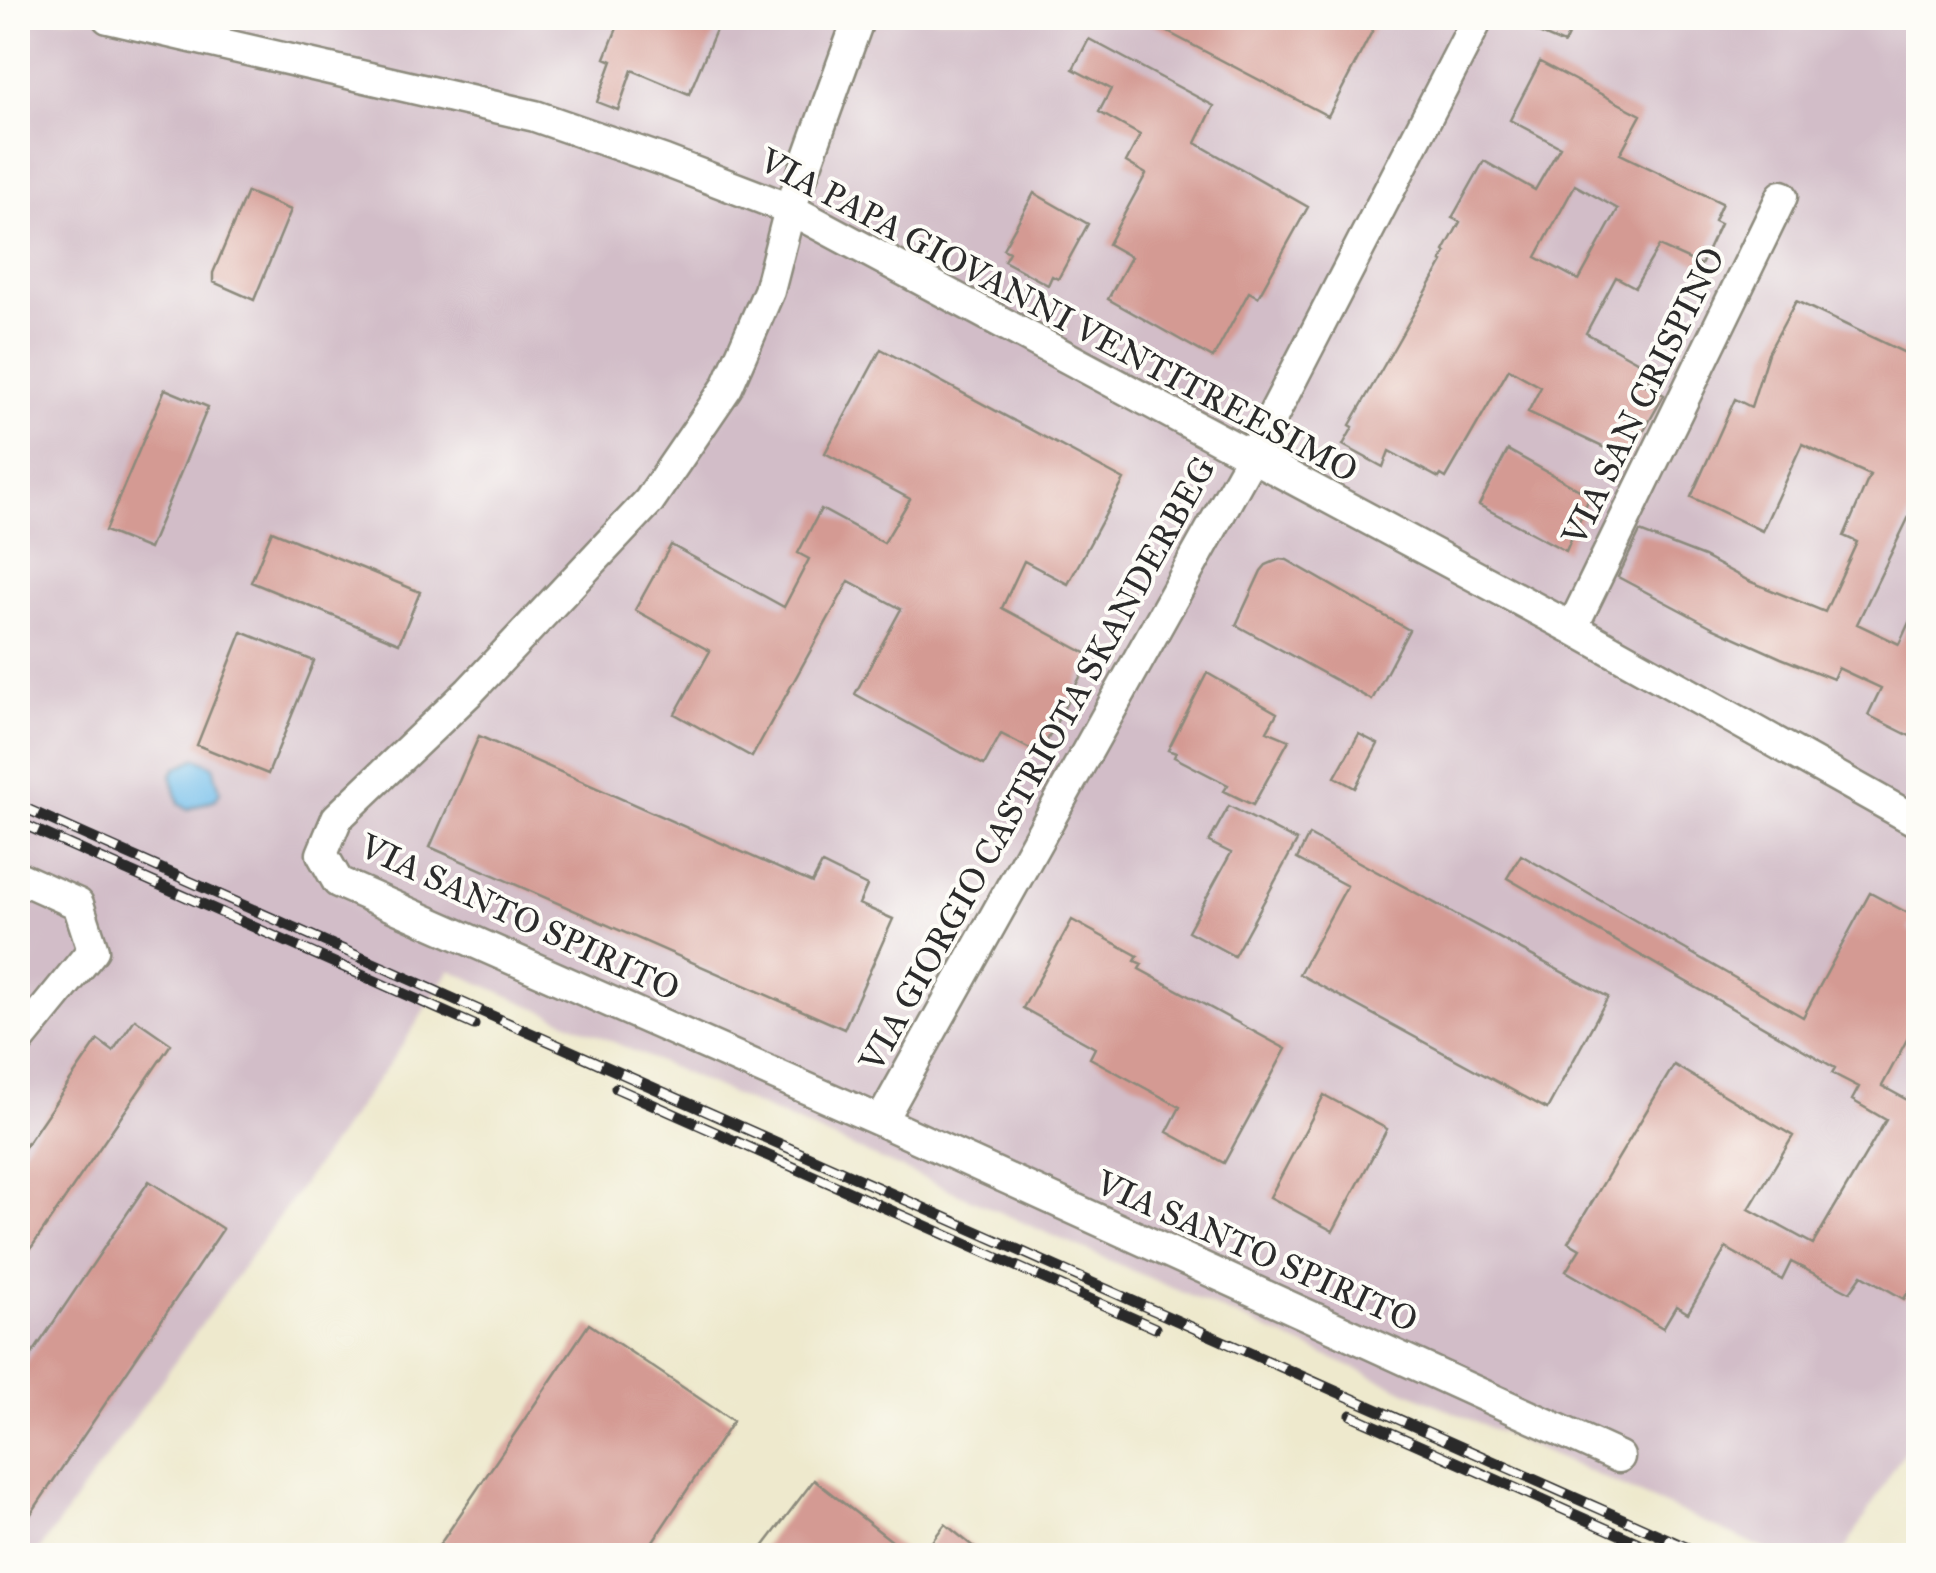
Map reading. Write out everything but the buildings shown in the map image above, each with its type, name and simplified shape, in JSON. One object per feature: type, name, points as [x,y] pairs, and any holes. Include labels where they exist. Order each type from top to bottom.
[{"type":"street","name":"VIA PAPA GIOVANNI VENTITREESIMO","points":[[108,18],[534,116],[790,208],[1572,628],[1918,822]]},
{"type":"street","name":"VIA SANTO SPIRITO","points":[[859,18],[790,208],[769,291],[727,386],[649,501],[469,692],[337,818],[322,854],[338,882],[881,1121],[1620,1458]]},
{"type":"street","name":"VIA GIORGIO CASTRIOTA SKANDERBEG","points":[[881,1121],[1252,456],[1478,18]]},
{"type":"street","name":"VIA SAN CRISPINO","points":[[1572,628],[1782,196]]},
{"type":"street","points":[[18,877],[78,904],[92,950],[18,1042]]},
{"type":"shaded area","points":[[18,18],[1918,18],[1918,1428],[1842,1555],[1778,1555],[450,970],[404,1043],[36,1555],[18,1555]]},
{"type":"water","points":[[197,758],[213,766],[220,791],[216,799],[188,809],[179,803],[171,775],[176,768]]},
{"type":"railway","points":[[18,805],[1706,1556]]},
{"type":"railway","points":[[18,822],[474,1025]]},
{"type":"railway","points":[[616,1088],[1155,1328]]},
{"type":"railway","points":[[1351,1415],[1668,1556]]}]
